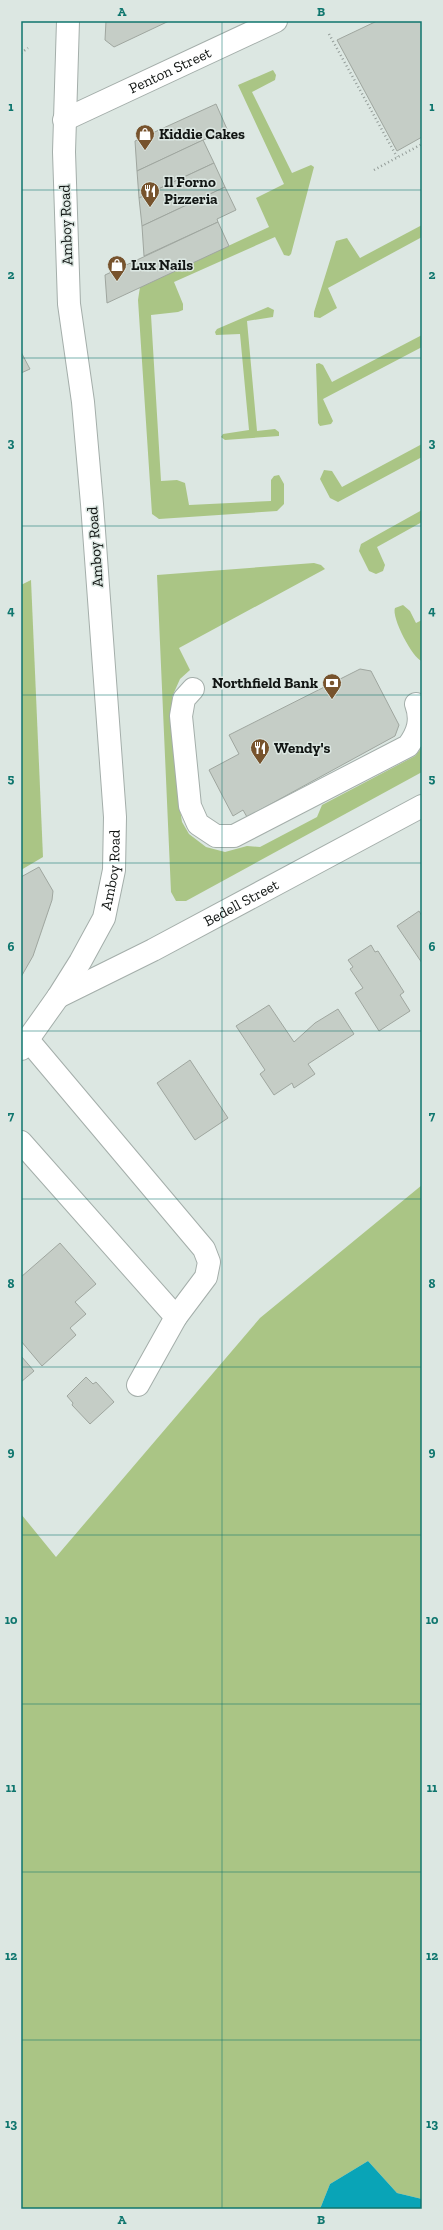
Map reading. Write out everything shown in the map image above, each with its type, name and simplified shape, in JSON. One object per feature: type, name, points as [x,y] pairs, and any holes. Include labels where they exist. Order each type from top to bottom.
[{"type":"main road","name":"Amboy Road","points":[[24,1045],[58,997],[80,962],[104,918],[114,870],[115,817],[83,402],[69,304],[64,120],[68,21]]},
{"type":"main road","name":"Penton Street","points":[[64,120],[276,21]]},
{"type":"main road","points":[[193,689],[184,699],[181,716],[190,806],[198,824],[216,836],[234,836],[408,746],[418,728],[419,717],[416,704]]},
{"type":"main road","name":"Bedell Street","points":[[58,997],[153,950],[422,806]]},
{"type":"main road","points":[[24,1045],[204,1249],[209,1262],[206,1277],[176,1317],[138,1385]]},
{"type":"main road","points":[[21,1142],[176,1317]]},
{"type":"path","points":[[329,34],[396,158]]},
{"type":"path","points":[[21,53],[28,48]]},
{"type":"path","points":[[374,170],[422,144]]},
{"type":"green space","points":[[273,70],[276,75],[275,80],[252,92],[292,173],[311,165],[314,167],[291,254],[289,256],[284,255],[275,237],[174,282],[183,304],[183,310],[178,312],[151,315],[161,481],[177,480],[185,483],[189,505],[271,501],[271,480],[274,476],[279,475],[284,484],[284,504],[277,511],[159,519],[152,514],[138,300],[140,287],[269,227],[256,198],[284,184],[238,85]]},
{"type":"green space","points":[[422,225],[422,237],[328,288],[337,308],[320,318],[314,317],[314,312],[336,241],[347,238],[360,258]]},
{"type":"green space","points":[[268,307],[274,310],[273,317],[247,321],[257,431],[275,429],[279,432],[279,436],[225,440],[221,437],[223,434],[249,430],[240,334],[216,335],[215,332],[217,329]]},
{"type":"green space","points":[[422,335],[422,347],[323,399],[333,421],[331,424],[320,426],[318,423],[316,364],[319,363],[323,365],[332,382]]},
{"type":"green space","points":[[422,444],[422,457],[338,502],[330,498],[320,479],[324,470],[332,471],[342,487]]},
{"type":"green space","points":[[422,510],[422,522],[377,547],[385,565],[383,571],[376,574],[369,571],[359,551],[361,544]]},
{"type":"green space","points":[[314,563],[321,565],[325,569],[179,648],[190,670],[180,679],[172,697],[179,803],[182,822],[189,834],[206,847],[225,852],[247,846],[260,847],[317,817],[322,805],[415,756],[422,747],[422,772],[186,901],[176,901],[171,892],[157,575]]},
{"type":"green space","points":[[31,580],[43,857],[21,870],[21,585]]},
{"type":"green space","points":[[403,605],[410,611],[416,623],[422,620],[422,661],[418,659],[408,646],[396,620],[395,608]]},
{"type":"green space","points":[[422,1185],[422,2199],[397,2193],[368,2161],[330,2184],[320,2209],[21,2209],[21,1514],[56,1557],[260,1318]]},
{"type":"water","points":[[368,2161],[397,2193],[422,2199],[422,2209],[320,2209],[330,2184]]},
{"type":"building","points":[[106,21],[169,21],[114,47],[105,40]]},
{"type":"building","points":[[377,21],[422,21],[422,137],[397,151],[337,40]]},
{"type":"building","points":[[216,104],[227,129],[137,171],[135,141]]},
{"type":"building","points":[[203,140],[214,163],[139,198],[137,171]]},
{"type":"building","points":[[214,163],[225,187],[142,226],[139,198]]},
{"type":"building","points":[[225,187],[236,210],[217,219],[218,222],[144,256],[142,226]]},
{"type":"building","points":[[218,222],[229,246],[107,303],[105,275]]},
{"type":"building","points":[[21,352],[30,369],[21,373]]},
{"type":"building","points":[[360,669],[371,671],[399,725],[395,736],[247,817],[243,810],[233,816],[209,770],[239,754],[229,735]]},
{"type":"building","points":[[39,867],[53,891],[52,900],[33,956],[21,977],[21,877]]},
{"type":"building","points":[[419,911],[422,916],[422,963],[397,926]]},
{"type":"building","points":[[371,945],[375,952],[378,951],[404,992],[400,995],[410,1011],[379,1031],[355,993],[363,988],[350,969],[353,967],[348,960]]},
{"type":"building","points":[[269,1005],[294,1042],[315,1023],[338,1009],[354,1034],[308,1064],[315,1074],[294,1088],[292,1083],[274,1095],[260,1074],[265,1070],[236,1026]]},
{"type":"building","points":[[190,1060],[228,1118],[195,1140],[157,1083]]},
{"type":"building","points":[[60,1243],[96,1284],[75,1302],[86,1314],[70,1328],[76,1335],[42,1366],[21,1341],[21,1277]]},
{"type":"building","points":[[21,1356],[34,1371],[21,1382]]},
{"type":"building","points":[[86,1377],[93,1384],[96,1382],[114,1402],[90,1424],[72,1405],[73,1403],[67,1396]]},
{"type":"place","name":"Kiddie Cakes","points":[[145,151]]},
{"type":"place","name":"Il Forno Pizzeria","points":[[150,208]]},
{"type":"place","name":"Lux Nails","points":[[117,282]]},
{"type":"place","name":"Northfield Bank","points":[[332,700]]},
{"type":"place","name":"Wendy's","points":[[260,765]]}]
